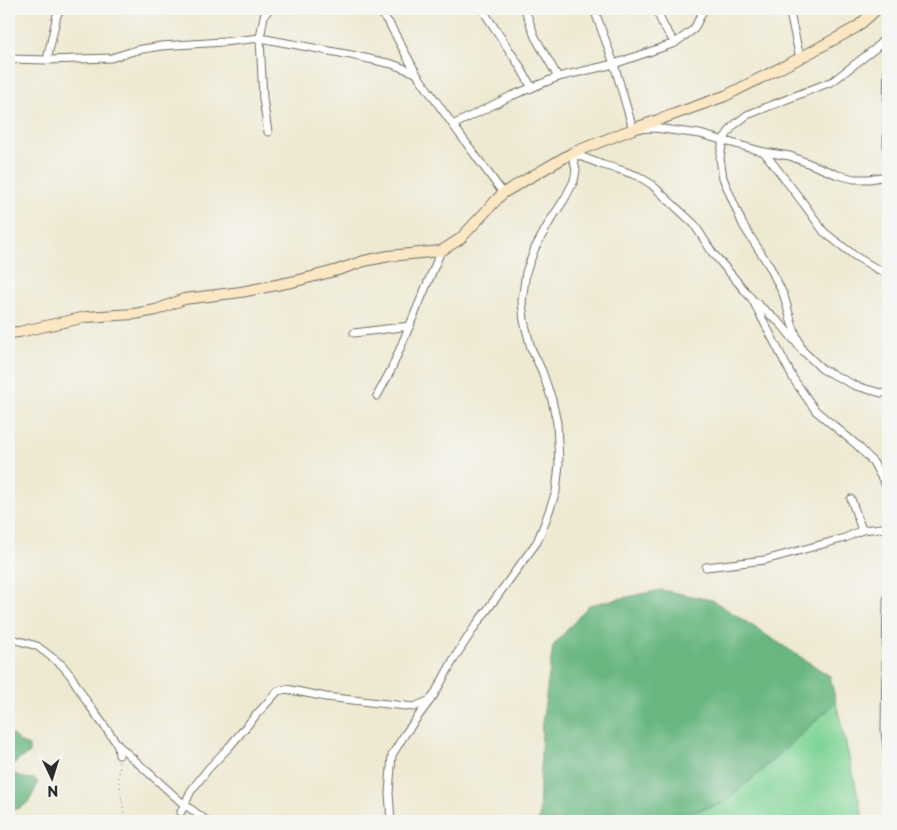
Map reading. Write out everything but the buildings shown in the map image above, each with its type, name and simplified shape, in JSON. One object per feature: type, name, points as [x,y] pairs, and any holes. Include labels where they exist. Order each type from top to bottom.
[{"type":"street","points":[[47,60],[57,15],[61,9]]},
{"type":"street","points":[[268,132],[263,99],[260,38],[264,16],[269,9]]},
{"type":"street","points":[[377,9],[389,23],[416,73],[452,126],[503,193]]},
{"type":"street","points":[[482,9],[532,88]]},
{"type":"street","points":[[525,9],[535,37],[558,78]]},
{"type":"street","points":[[594,9],[614,64],[633,129]]},
{"type":"street","points":[[656,9],[663,25],[675,43]]},
{"type":"street","points":[[452,126],[511,96],[558,78],[614,64],[675,43],[694,29],[704,9]]},
{"type":"street","points":[[789,9],[800,58]]},
{"type":"street","points":[[9,333],[86,317],[134,314],[156,310],[184,299],[241,292],[296,281],[364,261],[389,256],[441,251],[460,239],[503,193],[572,153],[725,96],[857,27],[878,9]]},
{"type":"street","points":[[888,9],[886,148],[888,169]]},
{"type":"street","points":[[802,350],[784,296],[770,267],[744,224],[724,178],[720,158],[723,140],[733,126],[747,115],[833,80],[876,48],[888,34]]},
{"type":"street","points":[[9,59],[111,58],[137,50],[260,38],[392,64],[416,73]]},
{"type":"street","points":[[633,129],[655,128],[700,134],[764,152],[790,156],[838,175],[854,179],[888,176]]},
{"type":"street","points":[[764,152],[824,232],[870,265],[888,273]]},
{"type":"street","points":[[572,153],[638,176],[651,184],[694,224],[712,252],[752,299],[781,324],[802,350],[822,369],[856,386],[888,394]]},
{"type":"street","points":[[391,821],[389,793],[392,756],[405,734],[430,700],[476,625],[537,542],[556,492],[560,464],[557,423],[552,400],[524,321],[522,301],[526,272],[535,248],[574,181],[576,170],[572,153]]},
{"type":"street","points":[[377,396],[391,370],[441,251]]},
{"type":"street","points":[[752,299],[794,380],[816,411],[873,462],[888,490]]},
{"type":"street","points":[[354,333],[410,326]]},
{"type":"street","points":[[851,499],[862,530]]},
{"type":"street","points":[[706,568],[764,560],[845,538],[862,530],[888,529]]},
{"type":"street","points":[[888,594],[885,731],[888,757]]},
{"type":"street","points":[[9,638],[37,646],[62,665],[118,745],[185,805],[207,821]]},
{"type":"street","points":[[182,812],[190,791],[278,691],[286,689],[326,697],[414,707],[430,700]]},
{"type":"street","points":[[118,745],[119,755]]},
{"type":"path","points":[[119,755],[119,780],[125,821]]},
{"type":"green space","points":[[661,590],[712,600],[830,676],[836,702],[759,773],[723,803],[686,814],[680,821],[539,821],[542,724],[553,646],[589,605]]},
{"type":"green space","points":[[836,702],[864,821],[842,821],[840,819],[815,821],[680,821],[685,814],[723,803],[759,773]]},
{"type":"green space","points":[[9,732],[21,743],[29,746],[29,754],[18,760],[13,766],[14,774],[24,778],[35,779],[38,782],[25,805],[9,810]]}]
